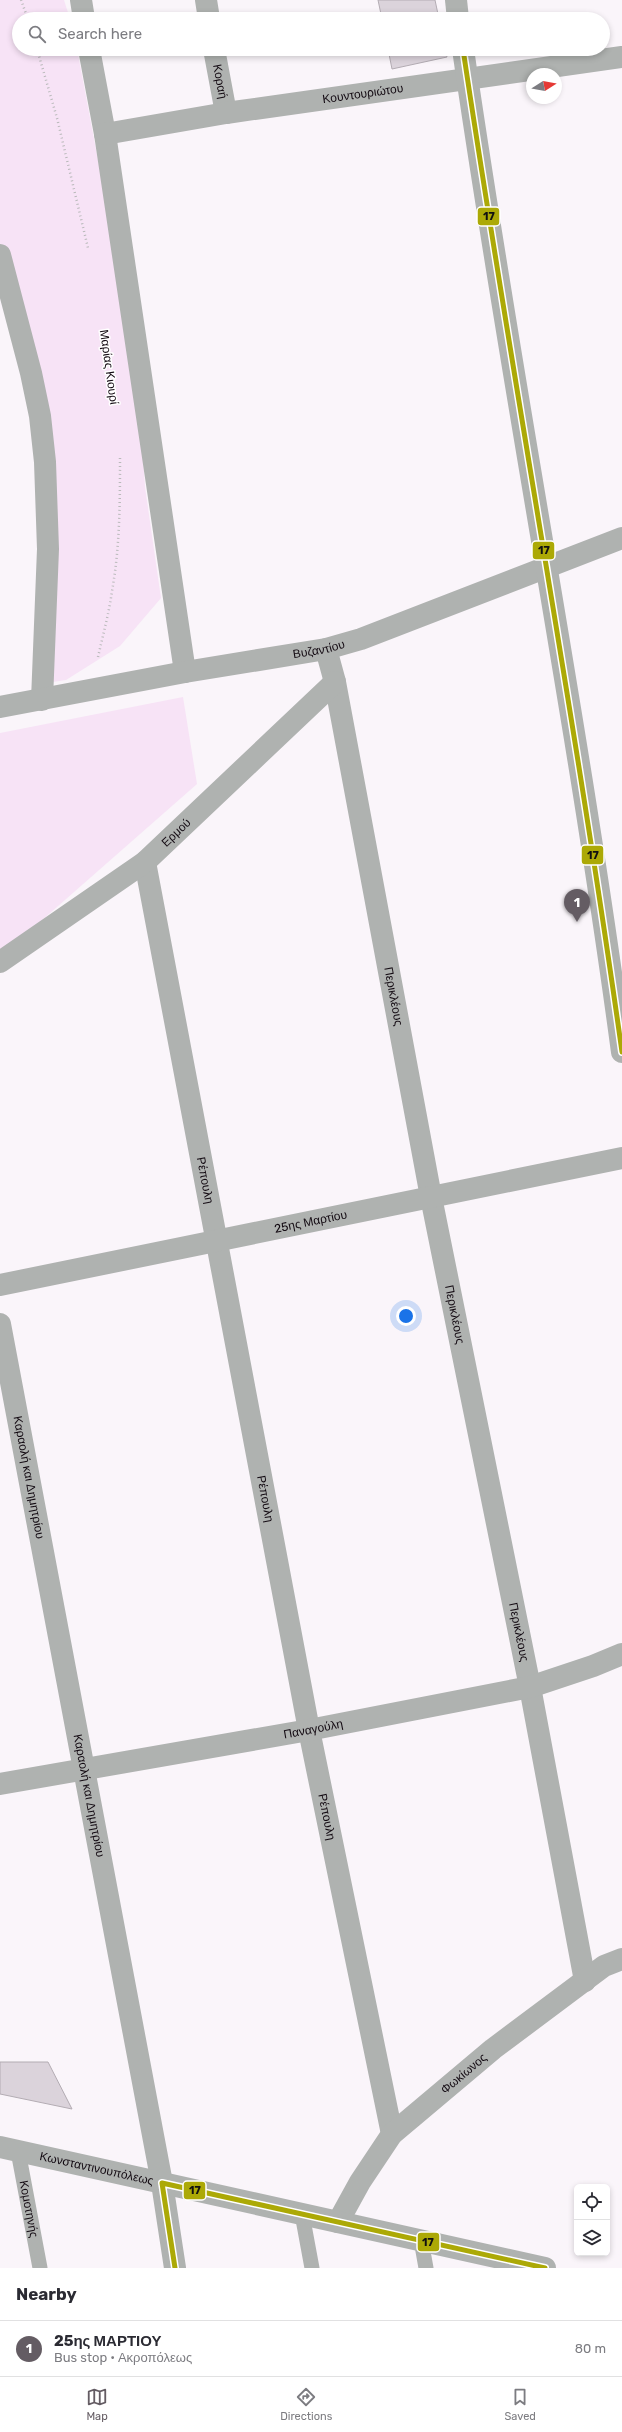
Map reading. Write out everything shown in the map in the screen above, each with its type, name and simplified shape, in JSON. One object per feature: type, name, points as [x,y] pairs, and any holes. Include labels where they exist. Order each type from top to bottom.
[{"type":"street","points":[[81,0],[83,12]]},
{"type":"street","points":[[206,0],[208,12]]},
{"type":"street","points":[[456,0],[457,12]]},
{"type":"street","points":[[90,56],[105,134],[185,672]]},
{"type":"street","name":"Κοραή","points":[[215,56],[226,113]]},
{"type":"street","points":[[464,56],[545,566],[604,916],[622,1052]]},
{"type":"street","name":"Κουντουριώτου","points":[[105,134],[226,113],[622,57]]},
{"type":"street","points":[[0,255],[31,373],[40,416],[45,462],[48,549],[42,700]]},
{"type":"street","name":"Βυζαντίου","points":[[0,708],[185,672],[326,649],[361,639],[545,566],[622,538]]},
{"type":"street","name":"Περικλέους","points":[[326,649],[335,682],[431,1197],[530,1687],[586,1981]]},
{"type":"street","name":"Ερμού","points":[[0,962],[145,862],[335,682]]},
{"type":"street","name":"Ρέπουλη","points":[[145,862],[309,1730],[392,2134]]},
{"type":"street","name":"25ης Μαρτίου","points":[[0,1285],[622,1158]]},
{"type":"street","name":"Καραολή και Δημητρίου","points":[[0,1324],[162,2183],[176,2268]]},
{"type":"street","name":"Παναγούλη","points":[[0,1784],[84,1768],[309,1730],[530,1687],[593,1666],[622,1654]]},
{"type":"street","name":"Φωκίωνος","points":[[338,2222],[360,2182],[392,2134],[493,2049],[586,1981],[604,1966],[622,1959]]},
{"type":"street","name":"Κωνσταντινουπόλεως","points":[[9,2149],[421,2240],[532,2267]]},
{"type":"lane","name":"Κομοτηνής","points":[[9,2149],[40,2268]]},
{"type":"lane","points":[[302,2214],[312,2268]]},
{"type":"lane","points":[[421,2240],[426,2268]]},
{"type":"path","points":[[22,0],[26,12]]},
{"type":"path","points":[[39,56],[57,118],[89,250]]},
{"type":"path","points":[[91,690],[112,592],[117,557],[120,508],[120,451]]},
{"type":"shaded area","points":[[0,0],[64,0],[68,12],[12,12],[12,56],[78,56],[137,366],[145,487],[161,598],[120,646],[66,680],[46,683],[51,529],[0,246]]},
{"type":"shaded area","points":[[183,697],[197,784],[0,957],[0,733]]},
{"type":"building","points":[[378,0],[435,0],[438,12],[381,12]]},
{"type":"building","points":[[389,56],[447,57],[392,69]]},
{"type":"building","points":[[0,2062],[48,2062],[72,2109],[0,2094]]},
{"type":"transit line","name":"17","points":[[464,56],[502,300],[604,926],[622,1052]]},
{"type":"transit line","name":"17","points":[[175,2268],[162,2183],[545,2268]]},
{"type":"place","name":"25ης ΜΑΡΤΙΟΥ","points":[[577,922]]}]
